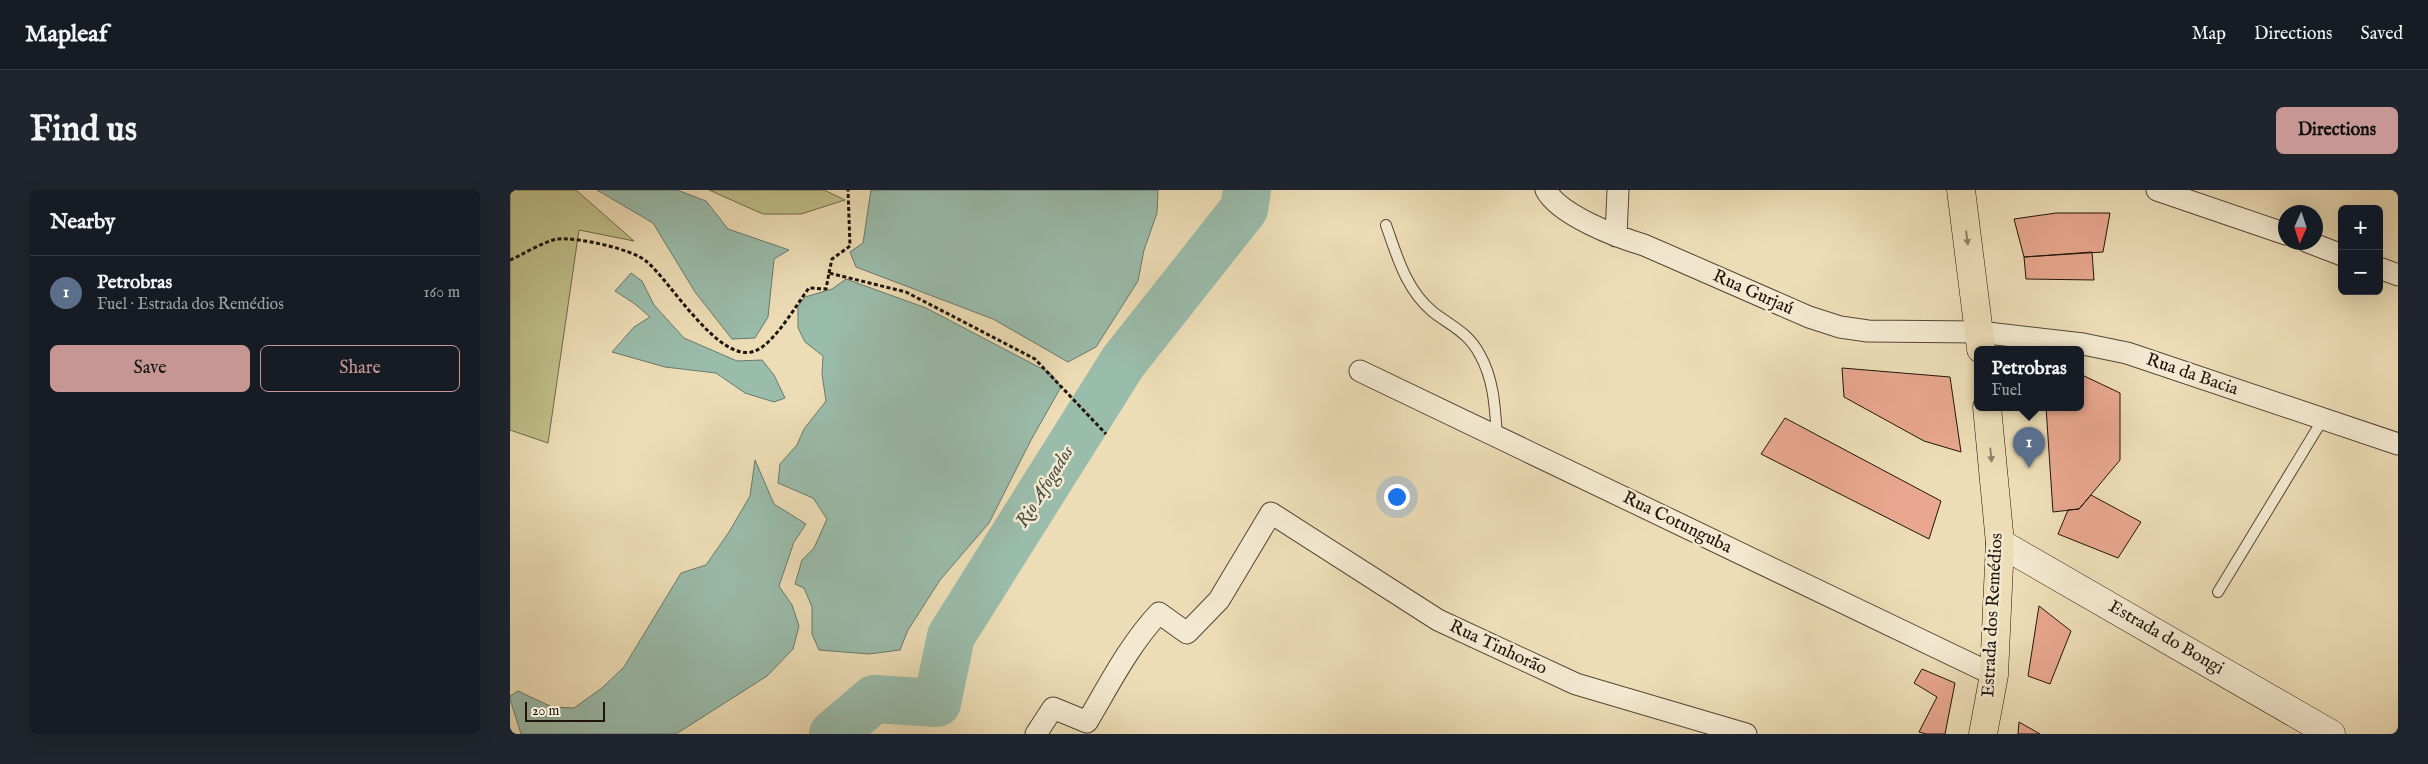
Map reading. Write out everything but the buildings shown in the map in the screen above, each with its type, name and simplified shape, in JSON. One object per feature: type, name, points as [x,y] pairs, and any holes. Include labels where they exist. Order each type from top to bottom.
[{"type":"main road","points":[[1961,190],[1980,341]]},
{"type":"main road","name":"Estrada dos Remédios","points":[[1983,734],[1994,675],[2000,543],[1986,411]]},
{"type":"main road","name":"Estrada do Bongi","points":[[2000,543],[2331,734]]},
{"type":"street","name":"Rua Gurjaú","points":[[1546,190],[1551,200],[1595,226],[1616,236],[1644,245],[1809,317],[1840,327],[1980,341]]},
{"type":"street","points":[[1616,236],[1618,190]]},
{"type":"street","points":[[2157,190],[2278,231]]},
{"type":"street","points":[[2323,248],[2338,253]]},
{"type":"street","points":[[2383,269],[2398,275]]},
{"type":"street","name":"Rua da Bacia","points":[[1980,341],[2083,344],[2127,352],[2398,444]]},
{"type":"street","name":"Rua Cotunguba","points":[[1360,371],[1994,675]]},
{"type":"street","name":"Rua Tinhorão","points":[[1036,734],[1053,708],[1086,722],[1123,660],[1146,626],[1159,613],[1187,633],[1219,600],[1271,513],[1438,620],[1576,684],[1711,729],[1746,734]]},
{"type":"lane","points":[[1386,225],[1404,275],[1417,296],[1432,311],[1462,331],[1480,355],[1492,385],[1497,436]]},
{"type":"lane","points":[[2218,592],[2323,419]]},
{"type":"path","points":[[510,260],[557,239],[586,241],[620,249],[645,260],[716,339],[736,351],[754,352],[768,343],[809,288],[826,289],[832,259],[850,246],[848,190]]},
{"type":"path","points":[[830,273],[906,292],[1035,359],[1106,434]]},
{"type":"green space","points":[[510,190],[576,190],[634,241],[579,230],[548,443],[510,430]]},
{"type":"green space","points":[[709,190],[824,190],[845,200],[801,214],[763,214]]},
{"type":"shaded area","points":[[597,190],[677,190],[706,201],[728,229],[789,250],[774,259],[768,317],[755,338],[732,339],[695,292],[653,223]]},
{"type":"shaded area","points":[[871,190],[1158,190],[1157,213],[1144,250],[1138,281],[1096,347],[1068,362],[993,319],[856,267],[850,252],[863,243]]},
{"type":"shaded area","points":[[631,273],[642,281],[654,305],[684,338],[737,361],[762,360],[774,375],[785,398],[774,402],[745,393],[716,373],[665,367],[612,352],[634,327],[650,317],[615,291]]},
{"type":"shaded area","points":[[846,279],[926,308],[1050,373],[1061,387],[1031,440],[989,523],[940,580],[908,630],[900,650],[869,654],[819,650],[812,634],[812,607],[804,588],[795,584],[802,560],[814,548],[827,519],[813,498],[778,483],[780,464],[797,445],[804,429],[826,401],[822,374],[823,356],[805,342],[798,328],[798,306],[805,297],[832,289]]},
{"type":"shaded area","points":[[755,460],[774,504],[806,524],[794,542],[779,586],[792,605],[799,626],[793,649],[767,676],[676,734],[521,734],[510,696],[518,691],[552,707],[574,708],[602,688],[624,667],[681,573],[706,565],[729,532],[750,496]]},
{"type":"waterway","name":"Rio Afogados","points":[[833,734],[874,699],[937,703],[951,636],[1123,362],[1244,209],[1247,190]]},
{"type":"place","name":"Petrobras","points":[[2029,468]]}]
